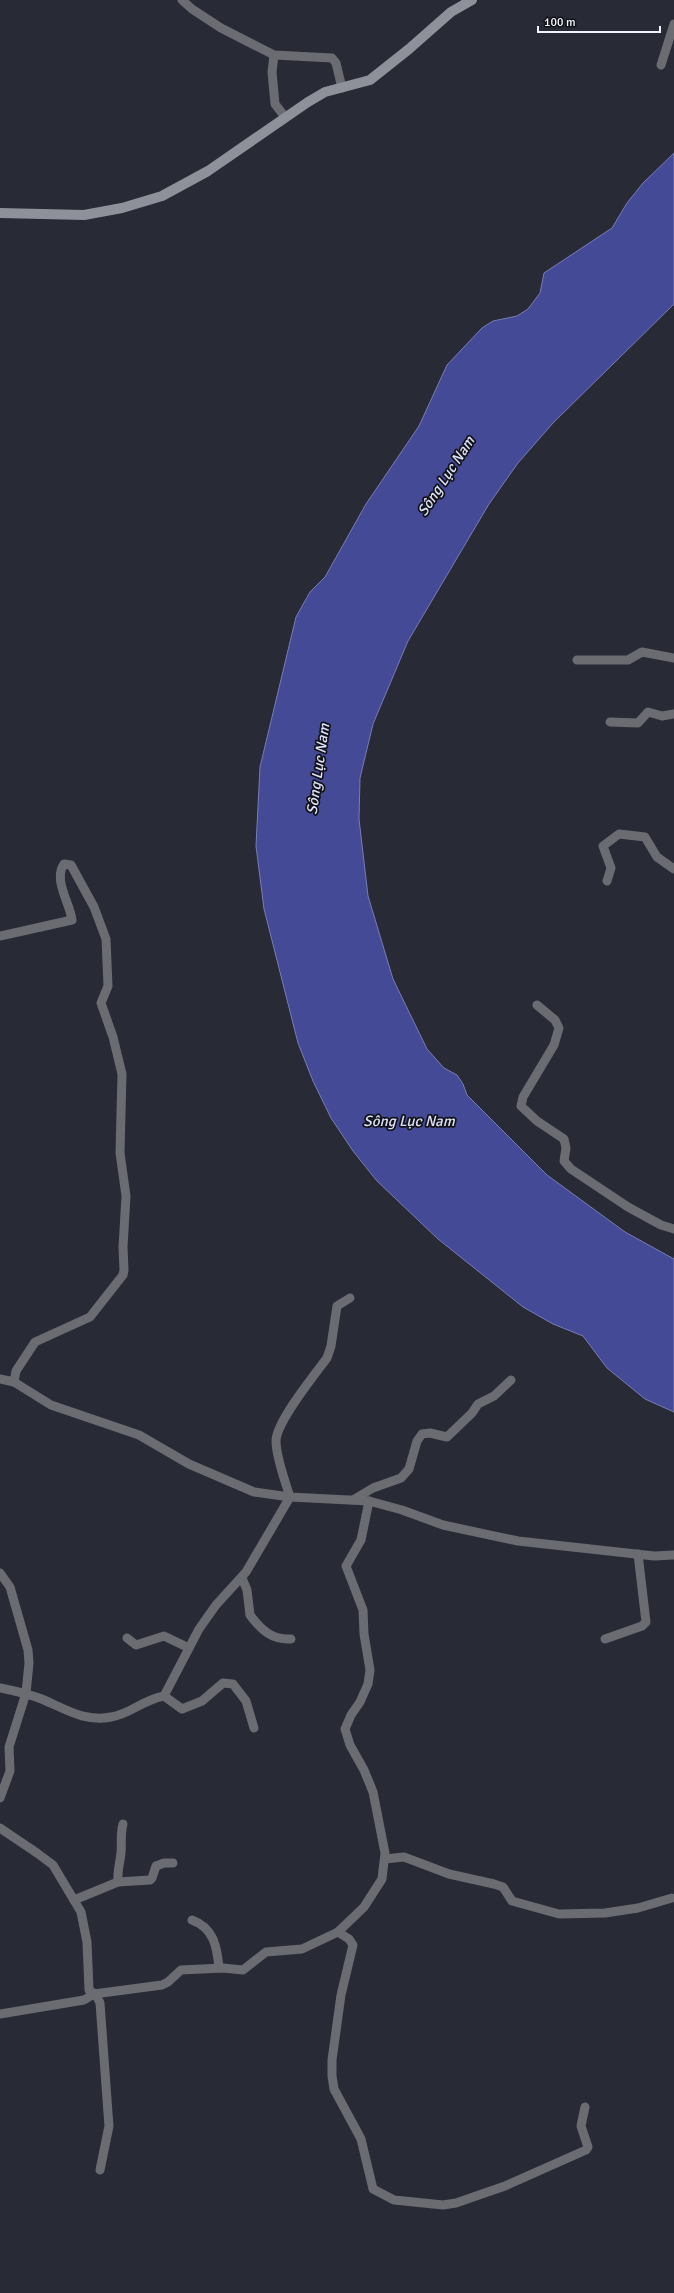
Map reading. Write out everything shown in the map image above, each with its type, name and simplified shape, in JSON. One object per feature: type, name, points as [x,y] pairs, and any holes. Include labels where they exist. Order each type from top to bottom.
[{"type":"street","points":[[182,0],[192,9],[221,28],[274,55],[332,58],[336,63],[342,88]]},
{"type":"street","points":[[0,213],[84,215],[122,208],[162,196],[208,171],[285,117],[325,92],[370,80],[409,49],[451,12],[472,0]]},
{"type":"street","points":[[661,65],[674,24]]},
{"type":"street","points":[[274,55],[272,72],[275,104],[285,117]]},
{"type":"street","points":[[577,660],[628,660],[642,652],[674,658]]},
{"type":"street","points":[[610,722],[638,723],[648,712],[662,716],[674,714]]},
{"type":"street","points":[[607,881],[611,868],[603,846],[619,834],[645,837],[657,857],[674,869]]},
{"type":"street","points":[[0,936],[70,922],[72,918],[61,880],[61,868],[64,864],[71,865],[94,907],[107,946],[108,986],[101,1003],[113,1037],[122,1074],[120,1153],[126,1196],[123,1275],[90,1316],[35,1342],[16,1371],[14,1382]]},
{"type":"street","points":[[537,1005],[556,1020],[560,1028],[554,1045],[523,1097],[521,1106],[537,1121],[564,1139],[566,1148],[564,1161],[571,1169],[628,1206],[661,1225],[674,1229]]},
{"type":"street","points":[[164,1696],[188,1648],[213,1609],[242,1578],[290,1497],[276,1439],[285,1417],[327,1358],[331,1346],[337,1306],[350,1298]]},
{"type":"street","points":[[0,1379],[14,1382],[51,1405],[128,1430],[190,1464],[229,1482],[261,1493],[290,1497],[369,1502],[402,1510],[443,1525],[518,1541],[638,1554],[674,1555]]},
{"type":"street","points":[[353,1500],[373,1488],[401,1478],[408,1469],[417,1441],[422,1434],[430,1433],[447,1437],[472,1413],[478,1404],[494,1396],[511,1380]]},
{"type":"street","points":[[0,2014],[84,2000],[94,1994],[162,1985],[168,1982],[181,1970],[219,1968],[243,1970],[266,1952],[302,1949],[338,1932],[364,1906],[378,1887],[382,1879],[385,1859],[373,1792],[364,1770],[350,1745],[345,1729],[348,1720],[360,1702],[370,1677],[370,1663],[364,1634],[363,1610],[346,1566],[361,1540],[369,1502]]},
{"type":"street","points":[[605,1640],[642,1626],[646,1622],[638,1554]]},
{"type":"street","points":[[0,1573],[10,1587],[28,1650],[26,1693],[11,1740],[10,1771],[0,1798]]},
{"type":"street","points":[[242,1578],[247,1590],[250,1615],[260,1628],[274,1638],[291,1639]]},
{"type":"street","points":[[128,1638],[136,1645],[164,1636],[188,1648]]},
{"type":"street","points":[[0,1688],[26,1693],[81,1717],[97,1719],[117,1716],[149,1699],[164,1696],[182,1709],[202,1702],[222,1683],[233,1684],[246,1701],[254,1728]]},
{"type":"street","points":[[118,1882],[117,1869],[121,1851],[120,1836],[123,1824]]},
{"type":"street","points":[[0,1828],[37,1852],[52,1865],[74,1900],[85,1927],[89,1986],[99,2000],[101,2013],[109,2126],[100,2170]]},
{"type":"street","points":[[385,1859],[404,1857],[449,1874],[494,1884],[503,1887],[512,1901],[559,1914],[605,1913],[638,1908],[672,1898]]},
{"type":"street","points":[[74,1900],[118,1882],[150,1880],[156,1866],[164,1863],[173,1863]]},
{"type":"street","points":[[192,1920],[209,1930],[217,1952],[219,1968]]},
{"type":"street","points":[[338,1932],[349,1938],[353,1945],[341,1995],[332,2060],[334,2089],[361,2139],[371,2184],[380,2194],[394,2200],[450,2204],[505,2186],[586,2150],[588,2147],[581,2120],[586,2107]]},
{"type":"water","name":"Sông Lục Nam","points":[[674,153],[674,304],[553,423],[518,463],[489,504],[408,641],[373,724],[360,778],[359,819],[368,896],[393,979],[427,1049],[444,1068],[457,1075],[463,1084],[467,1095],[547,1175],[625,1232],[674,1259],[674,1412],[645,1399],[607,1368],[583,1336],[553,1324],[523,1307],[438,1239],[377,1181],[353,1151],[331,1118],[313,1081],[298,1043],[264,909],[256,846],[260,767],[296,617],[310,592],[325,577],[366,504],[419,426],[447,365],[482,328],[493,321],[517,316],[528,309],[540,293],[544,273],[612,228],[627,203],[643,183]]}]
